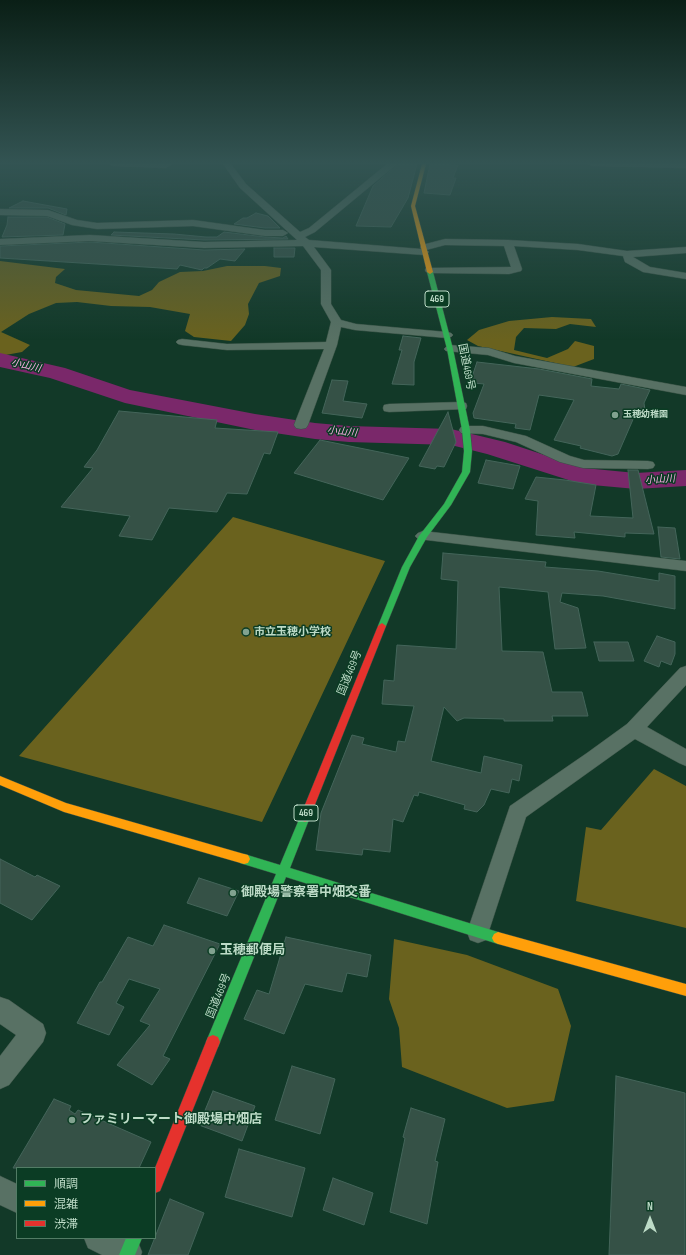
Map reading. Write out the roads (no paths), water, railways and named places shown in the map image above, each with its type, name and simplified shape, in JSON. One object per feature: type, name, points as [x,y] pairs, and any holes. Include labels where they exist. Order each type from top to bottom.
[{"type":"main road","name":"国道469号","points":[[156,1184],[406,567],[424,536],[447,505],[466,472],[468,448],[466,432],[450,348],[430,270],[416,223]]},
{"type":"main road","points":[[0,780],[64,807],[282,870],[478,932],[686,990]]},
{"type":"street","points":[[74,223],[97,226],[193,223],[299,237],[424,250],[445,242],[508,242],[578,247],[627,254],[686,250]]},
{"type":"street","points":[[283,223],[299,237],[326,270],[326,304],[336,322],[331,345],[301,425]]},
{"type":"street","points":[[0,242],[41,238],[90,238],[204,245],[299,237],[312,230],[321,223]]},
{"type":"street","points":[[430,270],[509,271],[517,269],[508,242]]},
{"type":"street","points":[[627,254],[629,260],[647,270],[686,276]]},
{"type":"street","points":[[336,322],[355,327],[447,335]]},
{"type":"street","points":[[182,342],[227,347],[331,345]]},
{"type":"street","points":[[450,348],[489,352],[514,359],[686,391]]},
{"type":"street","points":[[389,408],[461,406]]},
{"type":"street","points":[[466,432],[483,430],[521,439],[565,459],[583,464],[648,465]]},
{"type":"street","points":[[424,536],[686,566]]},
{"type":"street","points":[[478,932],[516,812],[594,759],[634,729],[686,673]]},
{"type":"street","points":[[634,729],[686,758]]},
{"type":"street","points":[[0,1009],[34,1033],[0,1076]]},
{"type":"street","points":[[0,1190],[16,1198]]},
{"type":"street","points":[[101,1239],[130,1248]]},
{"type":"waterway","name":"小山川","points":[[0,360],[57,373],[125,396],[255,422],[315,431],[349,434],[451,437],[496,448],[581,476],[636,481],[686,478]]},
{"type":"place","name":"玉穂幼稚園","points":[[615,415]]},
{"type":"place","name":"市立玉穂小学校","points":[[246,632]]},
{"type":"place","name":"御殿場警察署中畑交番","points":[[233,893]]},
{"type":"place","name":"玉穂郵便局","points":[[212,951]]},
{"type":"place","name":"ファミリーマート御殿場中畑店","points":[[72,1120]]}]
